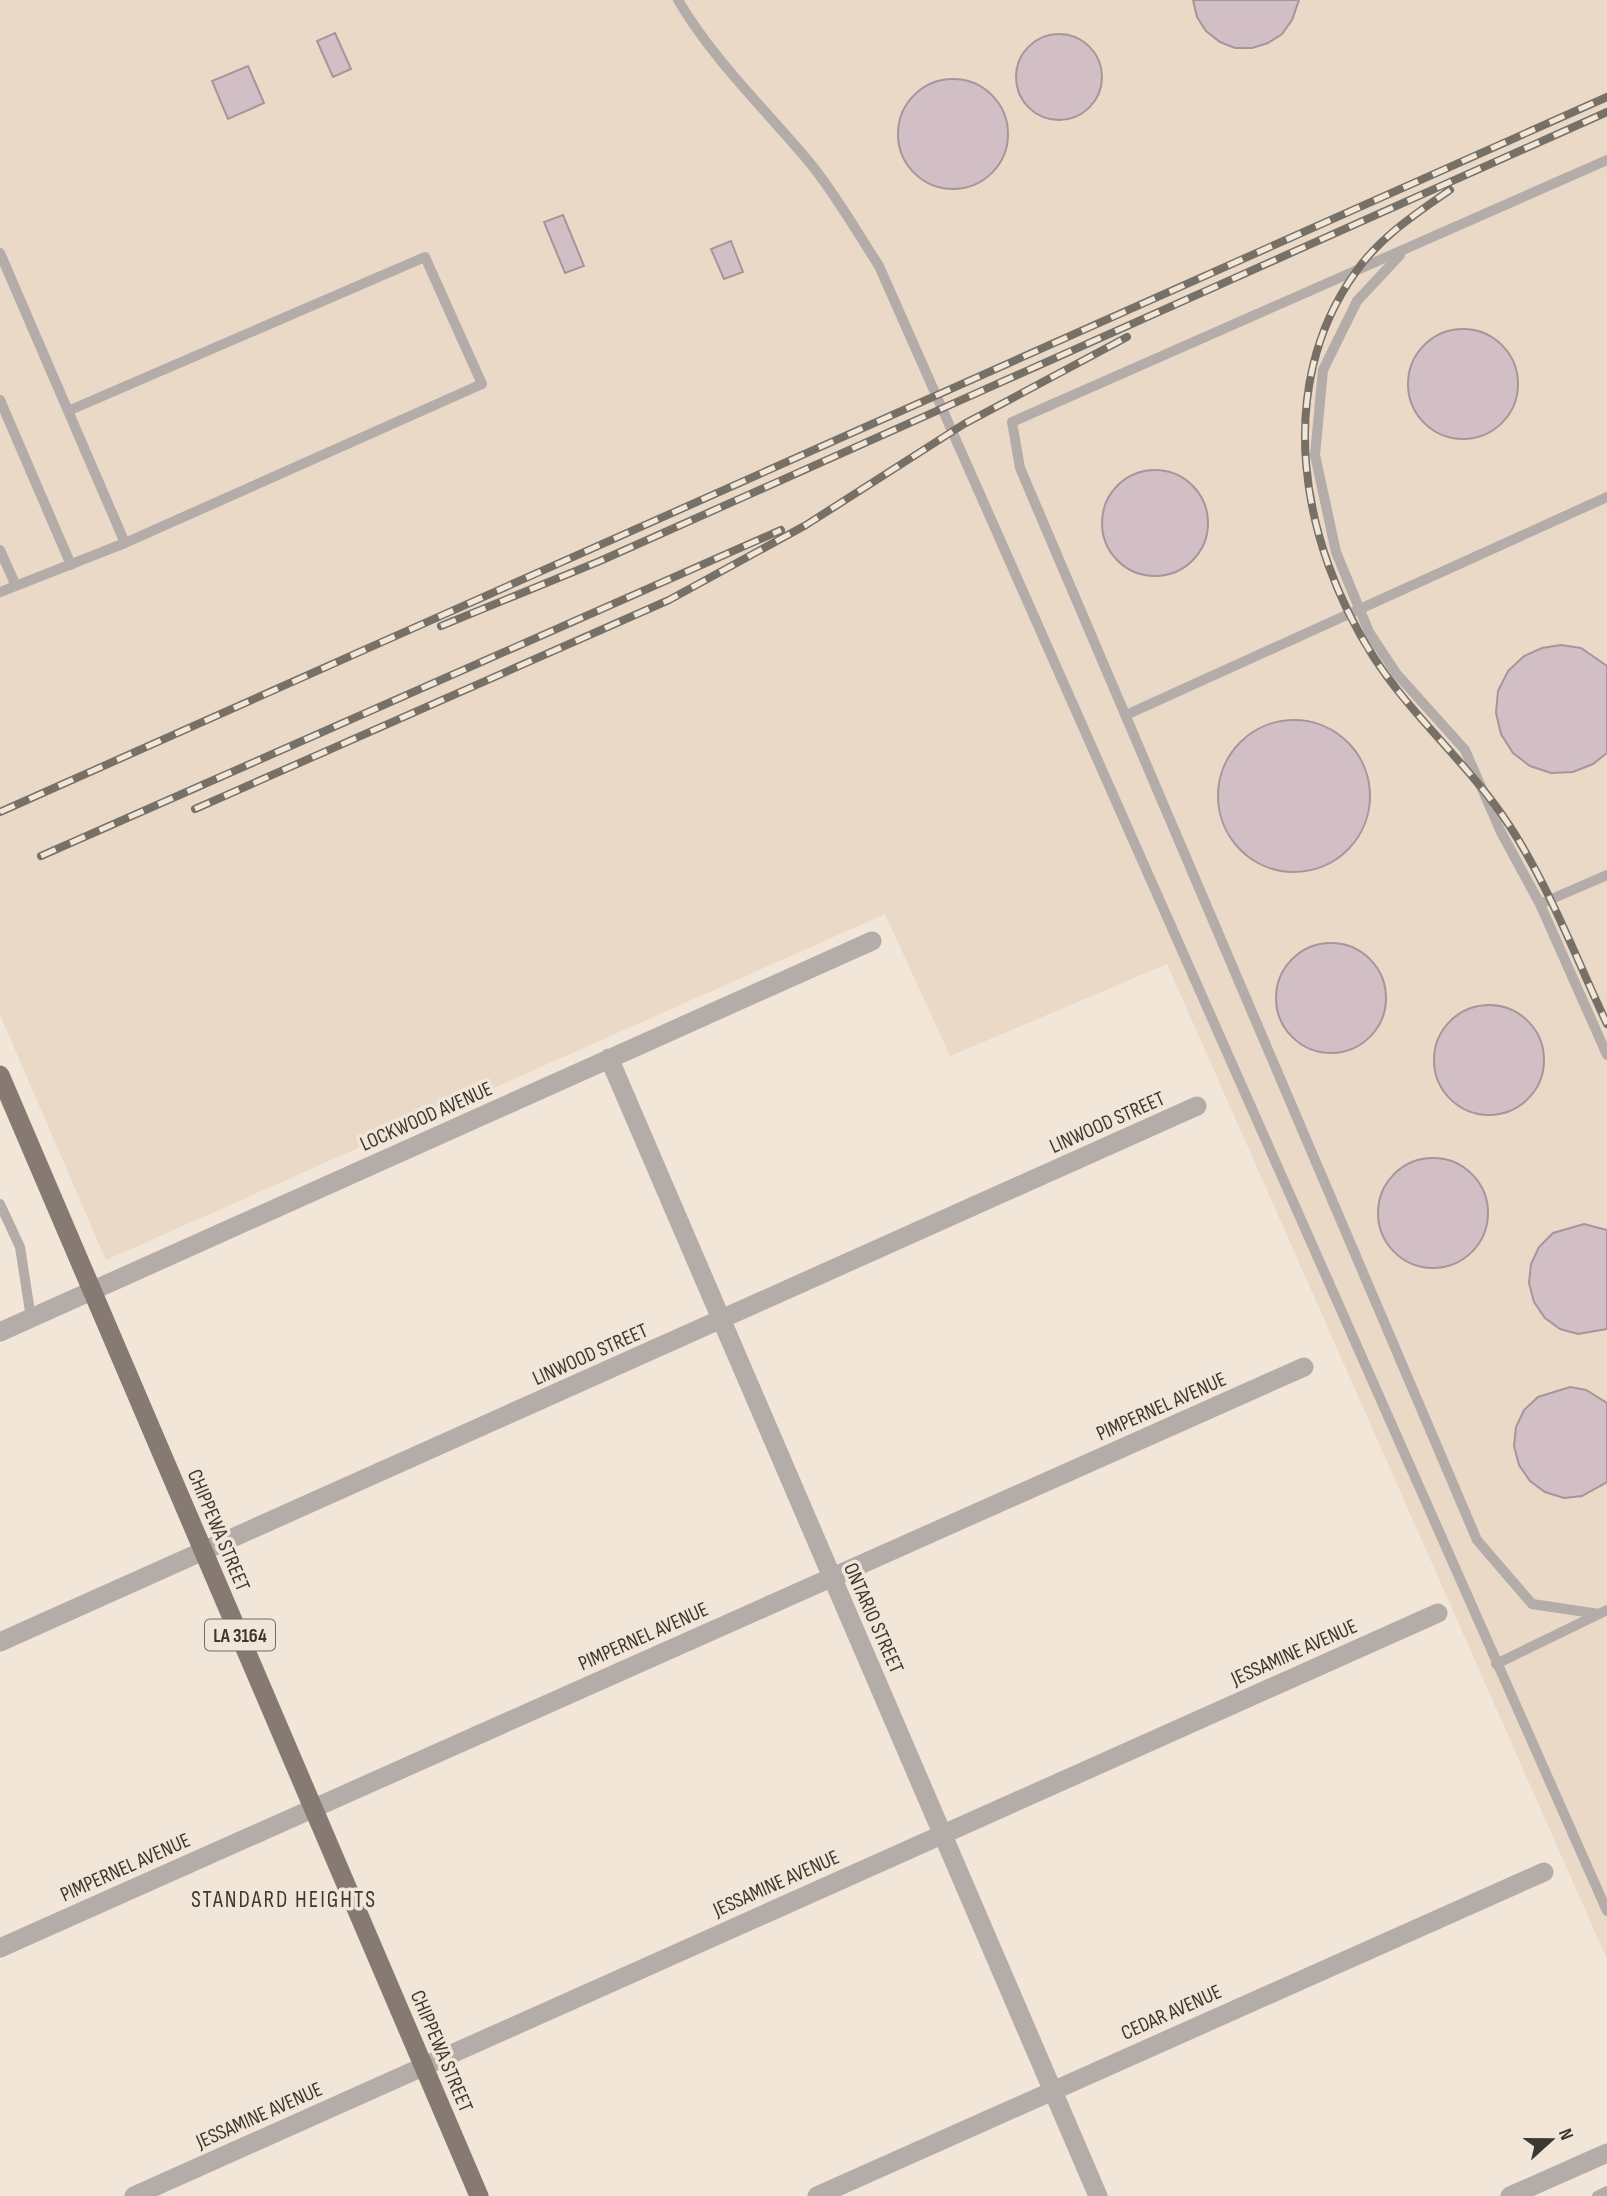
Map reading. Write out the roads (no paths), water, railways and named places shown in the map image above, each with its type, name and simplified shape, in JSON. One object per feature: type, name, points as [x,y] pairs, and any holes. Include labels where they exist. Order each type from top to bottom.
[{"type":"main road","name":"CHIPPEWA STREET","points":[[0,1075],[479,2196]]},
{"type":"street","name":"LOCKWOOD AVENUE","points":[[0,1332],[872,941]]},
{"type":"street","name":"ONTARIO STREET","points":[[610,1058],[720,1321],[1098,2196]]},
{"type":"street","name":"LINWOOD STREET","points":[[0,1642],[1197,1106]]},
{"type":"street","name":"PIMPERNEL AVENUE","points":[[0,1948],[1304,1367]]},
{"type":"street","name":"JESSAMINE AVENUE","points":[[134,2196],[1438,1613]]},
{"type":"street","name":"CEDAR AVENUE","points":[[817,2196],[1544,1871]]},
{"type":"street","points":[[1510,2196],[1607,2153]]},
{"type":"lane","points":[[678,0],[692,23],[751,99],[811,165],[879,266],[1607,1911]]},
{"type":"lane","points":[[1603,1612],[1532,1604],[1477,1540],[1020,468],[1012,422],[1607,160]]},
{"type":"lane","points":[[1404,250],[1357,302],[1323,370],[1315,455],[1336,552],[1368,632],[1396,673],[1465,750],[1501,832],[1540,904],[1607,1055]]},
{"type":"lane","points":[[0,253],[125,543]]},
{"type":"lane","points":[[0,592],[125,543],[482,384],[425,257],[68,411]]},
{"type":"lane","points":[[0,400],[71,565]]},
{"type":"lane","points":[[1126,715],[1607,497]]},
{"type":"lane","points":[[0,550],[16,586]]},
{"type":"lane","points":[[1540,904],[1607,874]]},
{"type":"lane","points":[[0,1204],[20,1247],[31,1318]]},
{"type":"lane","points":[[1496,1664],[1603,1612]]},
{"type":"lane","points":[[1597,2196],[1607,2191]]},
{"type":"railway","points":[[0,812],[1607,97]]},
{"type":"railway","points":[[441,626],[600,561],[1607,112]]},
{"type":"railway","points":[[1450,190],[1411,218],[1375,249],[1355,273],[1329,318],[1313,365],[1306,415],[1306,465],[1314,515],[1328,565],[1348,612],[1373,656],[1405,700],[1476,781],[1509,825],[1549,897],[1607,1024]]},
{"type":"railway","points":[[195,809],[669,600],[806,525],[964,424],[1127,337]]},
{"type":"railway","points":[[41,856],[781,530]]},
{"type":"district","name":"STANDARD HEIGHTS","points":[[284,1899]]}]
